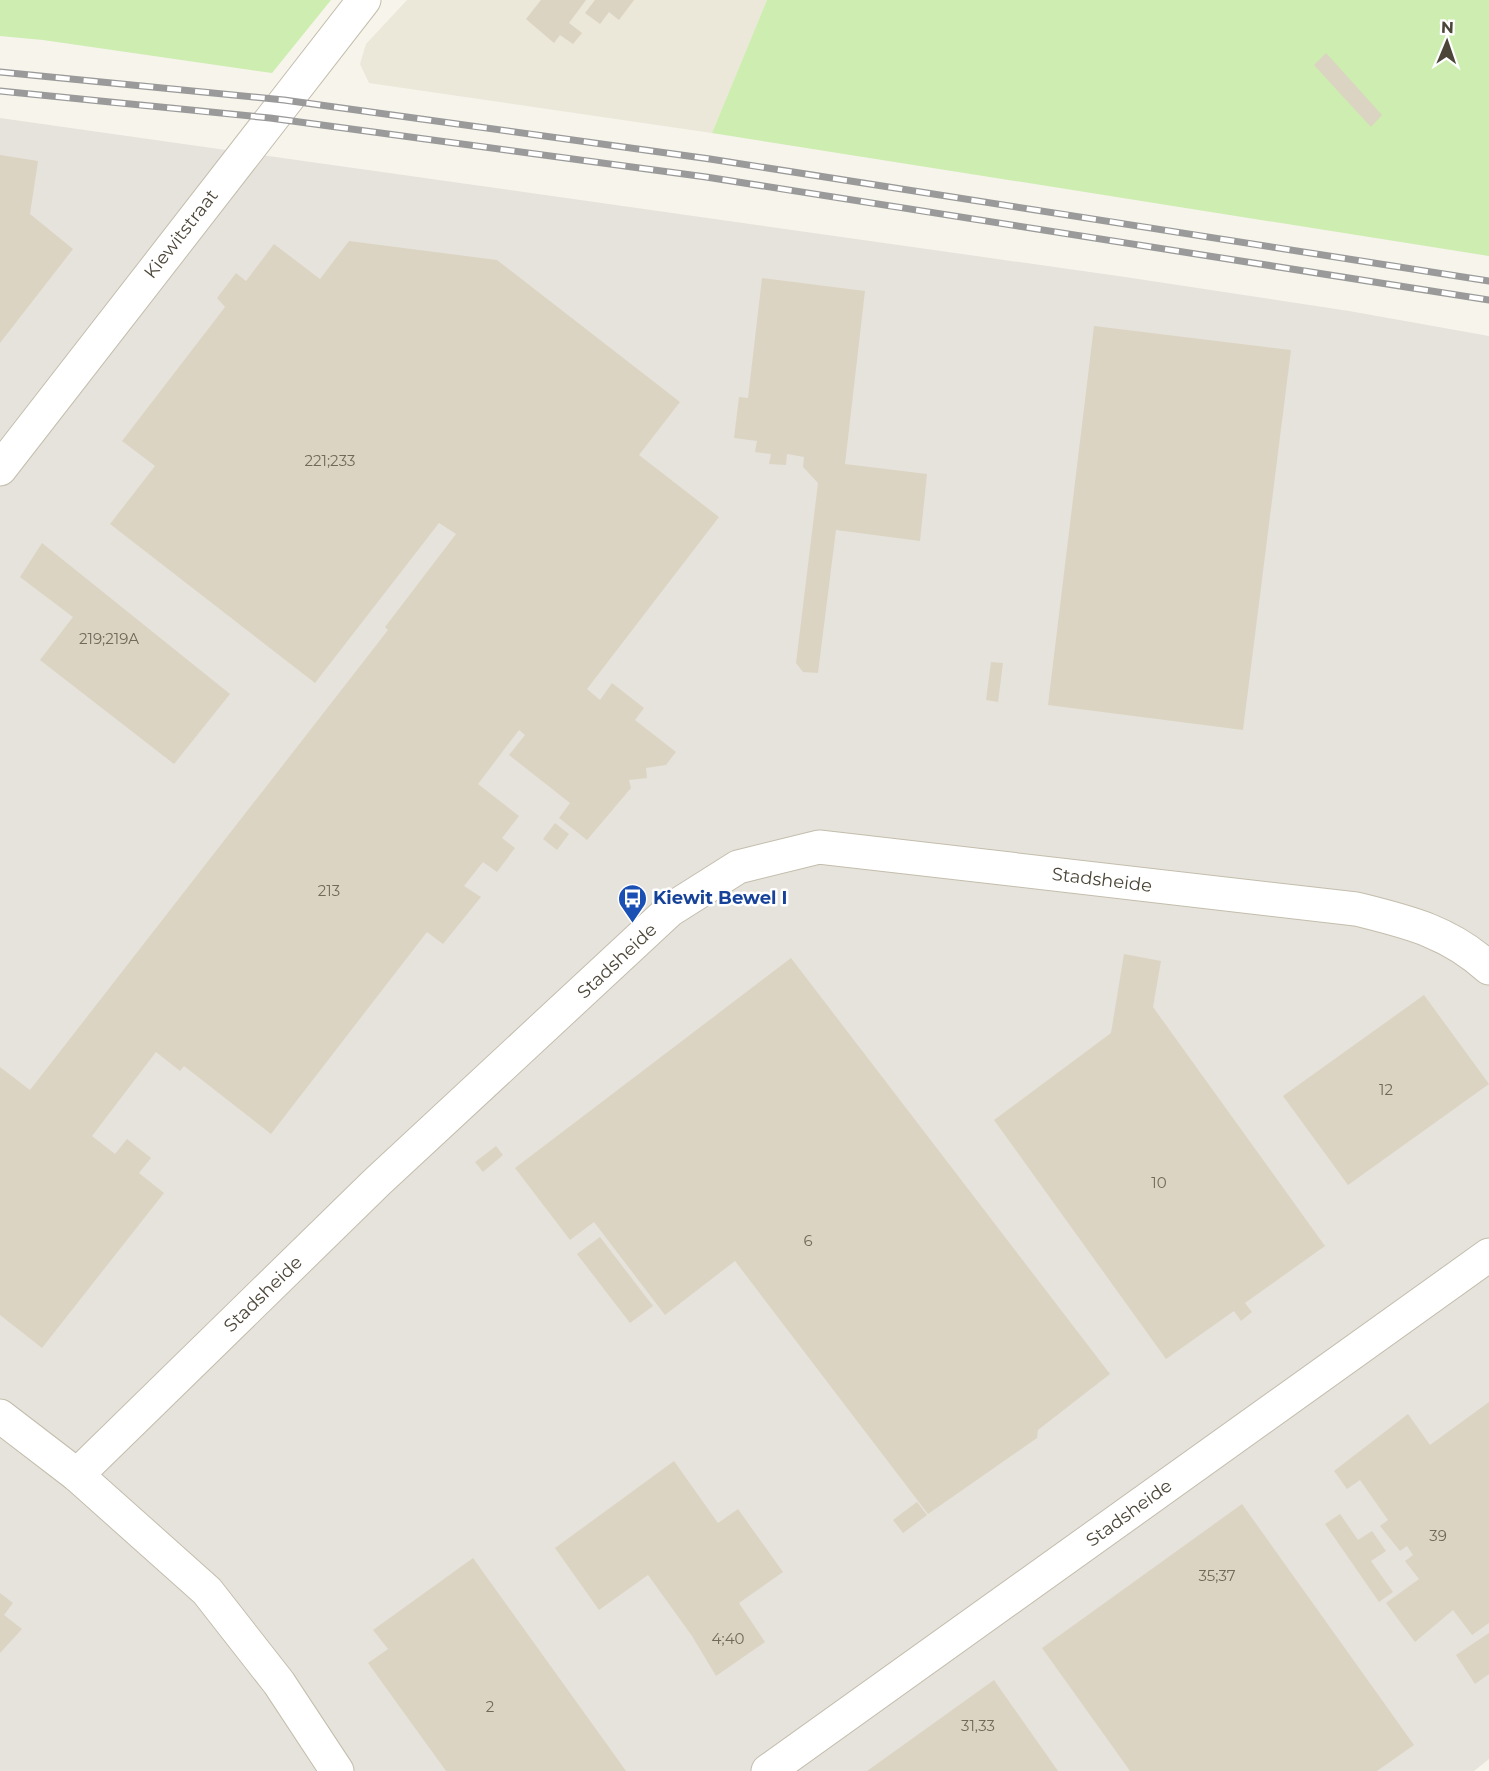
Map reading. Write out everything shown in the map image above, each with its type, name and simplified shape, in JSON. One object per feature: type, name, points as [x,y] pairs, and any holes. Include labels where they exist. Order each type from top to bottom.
[{"type":"street","name":"Kiewitstraat","points":[[0,469],[364,0]]},
{"type":"street","name":"Stadsheide","points":[[77,1475],[377,1182],[670,910],[738,867],[819,847],[1356,909],[1427,927],[1475,955],[1489,968]]},
{"type":"street","name":"Stadsheide","points":[[768,1771],[1489,1255]]},
{"type":"street","points":[[0,1416],[77,1475],[207,1591],[279,1683],[337,1771]]},
{"type":"shaded area","points":[[407,0],[767,0],[712,133],[369,83],[360,64],[366,44]]},
{"type":"shaded area","points":[[0,118],[1125,277],[1349,311],[1489,336],[1489,1759],[1474,1771],[0,1771]]},
{"type":"green space","points":[[0,0],[331,0],[272,73],[43,40],[0,36]]},
{"type":"green space","points":[[767,0],[1489,0],[1489,256],[712,133]]},
{"type":"building","points":[[541,0],[586,0],[569,23],[582,33],[573,44],[560,35],[554,43],[526,19]]},
{"type":"building","points":[[595,0],[634,0],[619,20],[609,12],[600,24],[585,13]]},
{"type":"building","points":[[1326,53],[1382,115],[1371,127],[1314,65]]},
{"type":"building","points":[[0,155],[38,161],[30,214],[73,249],[0,343]]},
{"type":"building","points":[[349,241],[497,260],[680,402],[639,455],[719,517],[587,689],[600,700],[612,683],[644,708],[635,720],[676,752],[666,765],[646,768],[647,778],[629,780],[631,788],[587,840],[559,818],[570,803],[509,755],[525,735],[519,730],[478,784],[519,816],[502,838],[515,848],[497,872],[483,862],[464,886],[481,897],[443,944],[427,932],[271,1134],[184,1066],[180,1071],[156,1052],[92,1136],[115,1154],[127,1139],[151,1158],[139,1173],[164,1193],[42,1348],[0,1315],[0,1067],[30,1090],[388,630],[385,627],[456,534],[439,523],[315,683],[110,524],[155,466],[122,441],[225,307],[217,298],[236,273],[246,281],[274,244],[320,279]]},
{"type":"building","points":[[762,278],[865,291],[845,464],[927,474],[920,541],[836,530],[818,673],[803,672],[796,663],[818,483],[803,467],[804,457],[787,454],[786,465],[769,464],[771,454],[755,452],[757,441],[734,438],[739,397],[748,398]]},
{"type":"building","points":[[1094,326],[1291,350],[1243,730],[1048,705]]},
{"type":"building","points":[[42,543],[230,694],[174,764],[40,660],[73,617],[20,577]]},
{"type":"building","points":[[991,662],[1003,663],[998,702],[986,700]]},
{"type":"building","points":[[555,823],[569,834],[557,850],[543,839]]},
{"type":"building","points":[[1124,954],[1161,961],[1153,1007],[1325,1246],[1245,1303],[1252,1312],[1241,1321],[1234,1311],[1166,1359],[994,1120],[1111,1033]]},
{"type":"building","points":[[791,958],[1110,1374],[1038,1430],[1037,1438],[928,1514],[735,1261],[665,1315],[594,1222],[570,1240],[515,1168]]},
{"type":"building","points":[[1424,995],[1489,1084],[1348,1185],[1283,1096]]},
{"type":"building","points":[[496,1146],[503,1155],[483,1172],[475,1162]]},
{"type":"building","points":[[600,1237],[653,1306],[630,1323],[577,1254]]},
{"type":"building","points":[[1489,1402],[1489,1623],[1472,1635],[1453,1610],[1415,1642],[1386,1603],[1419,1579],[1405,1561],[1413,1555],[1407,1546],[1400,1551],[1380,1526],[1388,1520],[1360,1480],[1347,1489],[1334,1471],[1408,1414],[1430,1445]]},
{"type":"building","points":[[674,1461],[718,1523],[738,1509],[783,1572],[739,1603],[765,1642],[716,1676],[692,1636],[648,1575],[599,1610],[555,1548]]},
{"type":"building","points":[[917,1502],[927,1515],[903,1533],[893,1520]]},
{"type":"building","points":[[1242,1504],[1414,1745],[1377,1771],[1130,1771],[1042,1648]]},
{"type":"building","points":[[1340,1514],[1358,1540],[1372,1531],[1386,1551],[1371,1561],[1393,1592],[1379,1602],[1325,1524]]},
{"type":"building","points":[[473,1558],[626,1771],[446,1771],[368,1663],[388,1649],[373,1630]]},
{"type":"building","points":[[0,1593],[13,1603],[4,1615],[22,1629],[0,1653]]},
{"type":"building","points":[[1489,1633],[1489,1674],[1475,1684],[1456,1655]]},
{"type":"building","points":[[994,1680],[1058,1771],[867,1771]]},
{"type":"railway","points":[[0,72],[284,100],[710,159],[1489,281]]},
{"type":"railway","points":[[0,91],[270,118],[706,177],[1489,300]]},
{"type":"place","name":"Kiewit Bewel I","points":[[632,924]]}]
